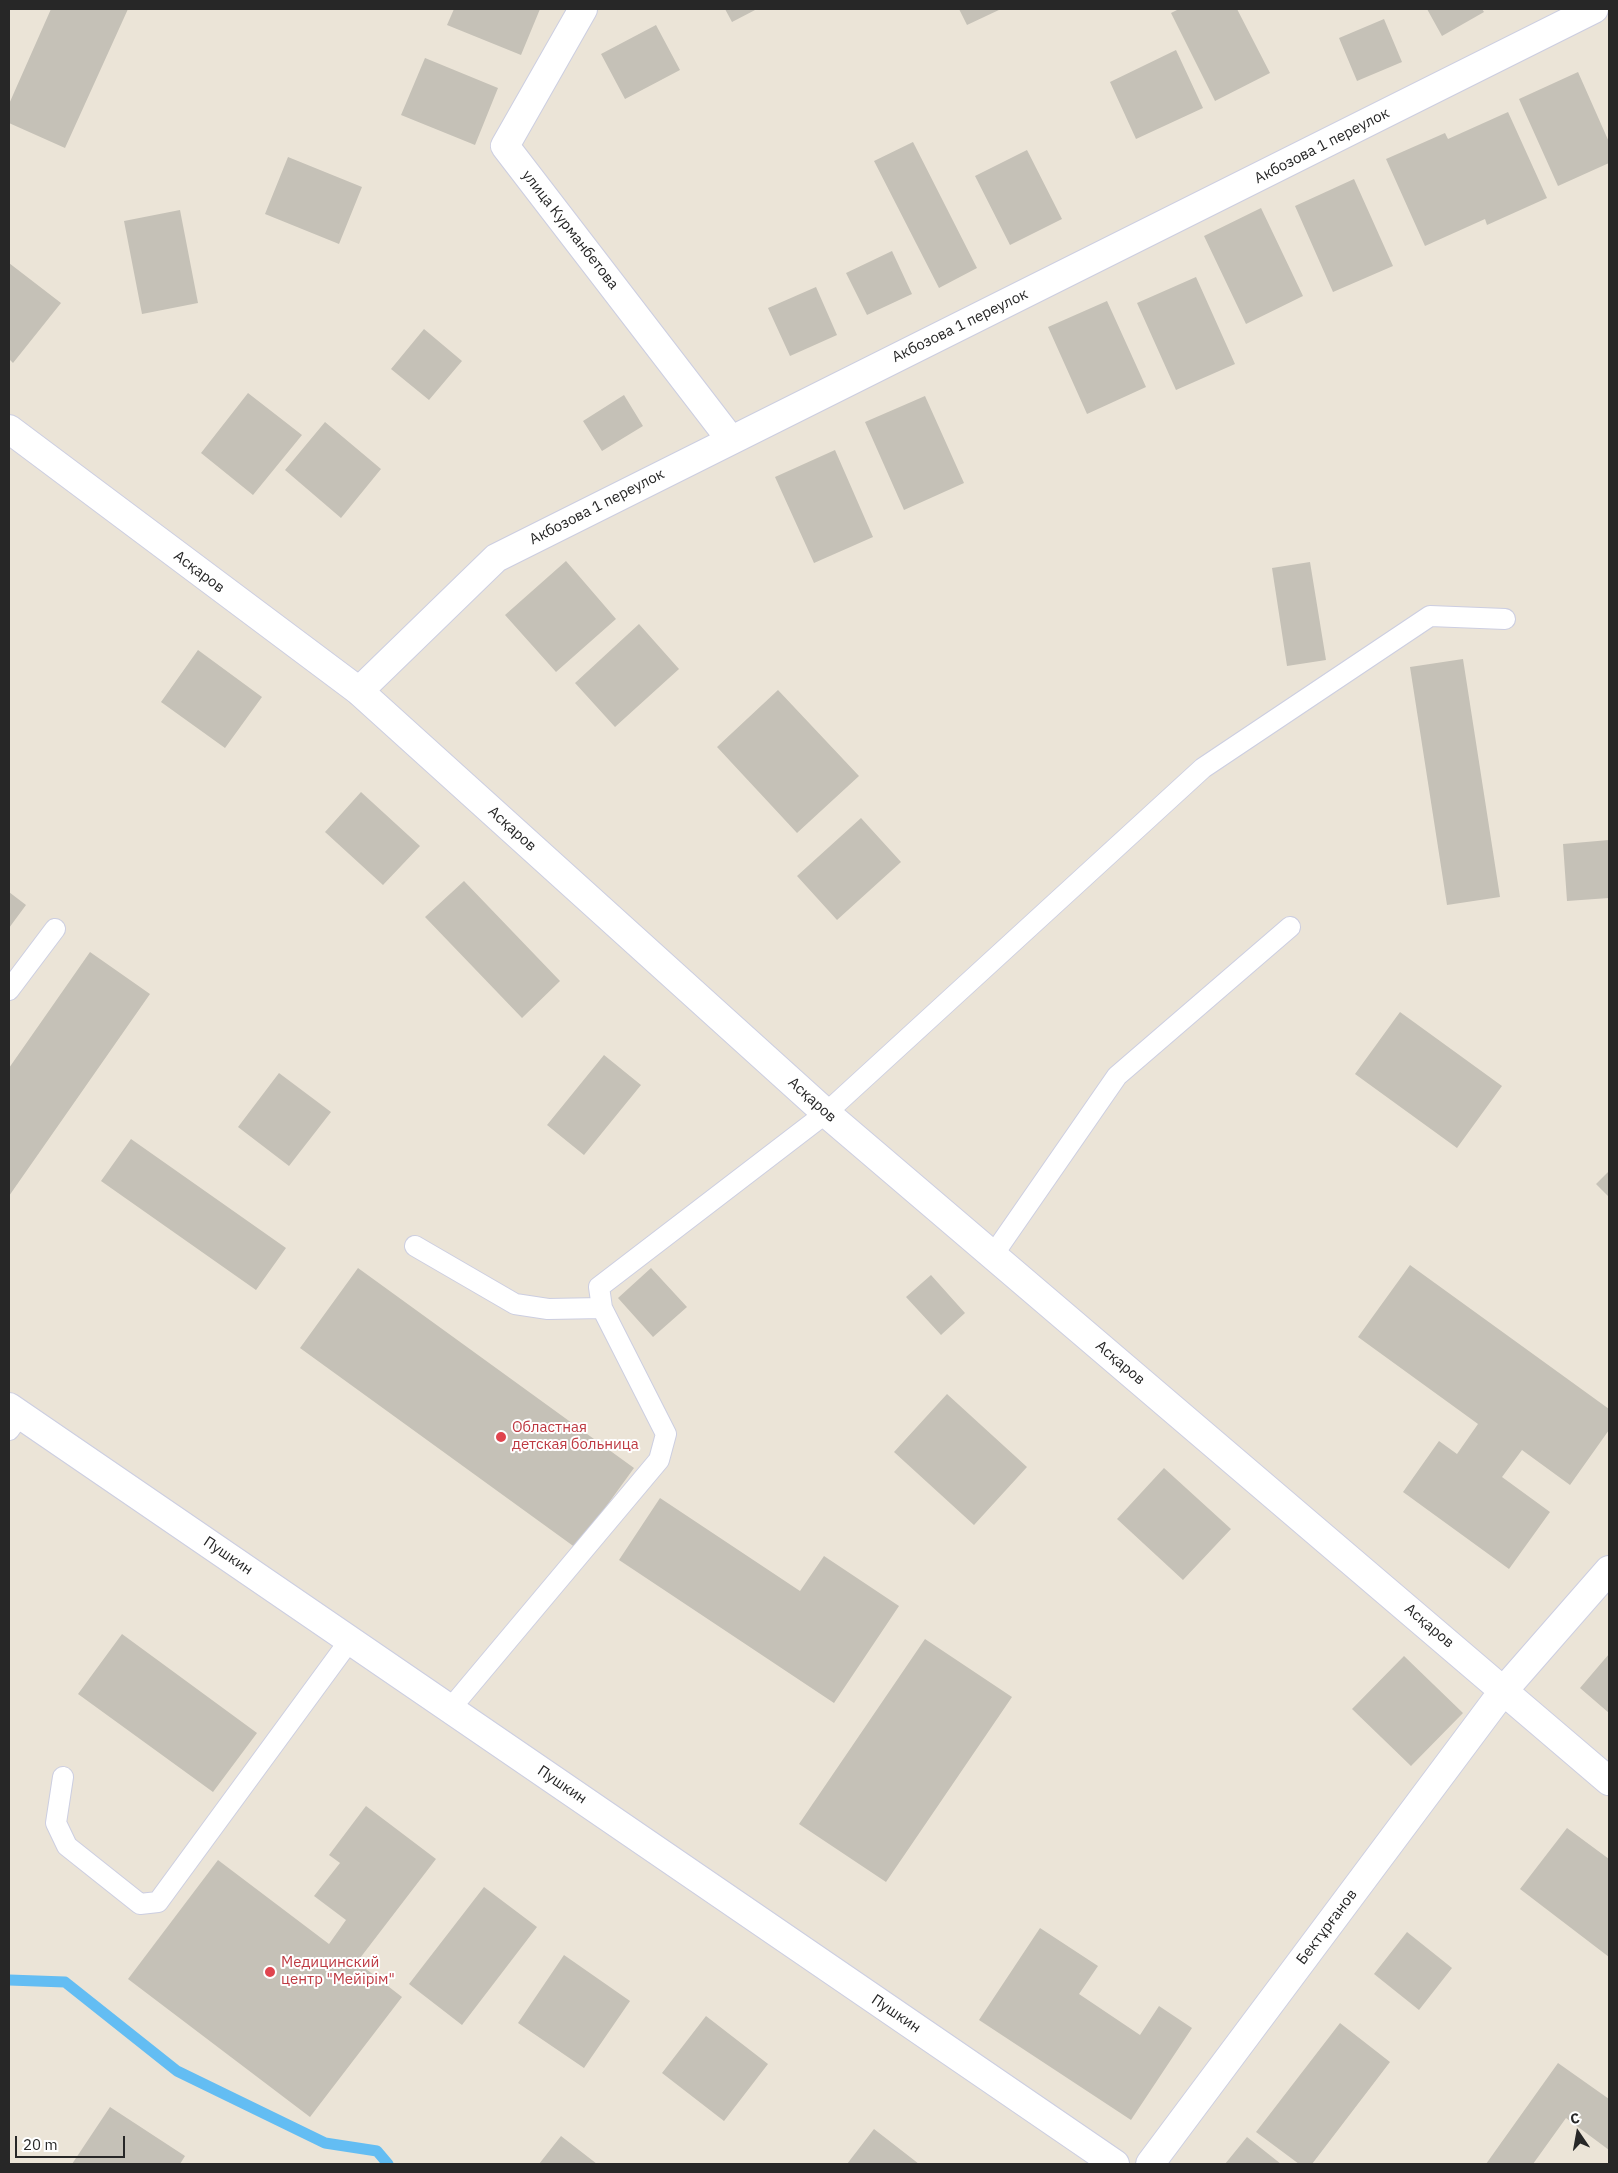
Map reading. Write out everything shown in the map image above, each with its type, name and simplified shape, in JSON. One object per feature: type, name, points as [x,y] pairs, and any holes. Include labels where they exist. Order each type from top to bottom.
[{"type":"street","name":"улица Курманбетова","points":[[583,9],[504,146],[731,440]]},
{"type":"street","name":"Акбозова 1 переулок","points":[[359,691],[496,558],[1594,9]]},
{"type":"street","name":"Асқаров","points":[[9,429],[359,691],[826,1113],[1609,1781]]},
{"type":"street","name":"Пушкин","points":[[13,1417],[350,1640],[1115,2164]]},
{"type":"street","name":"Бектұрғанов","points":[[1150,2164],[1504,1690],[1609,1570]]},
{"type":"lane","points":[[450,1709],[659,1460],[666,1434],[602,1308],[599,1287],[826,1113],[1203,768],[1430,616],[1505,619]]},
{"type":"lane","points":[[993,1255],[1117,1076],[1290,927]]},
{"type":"lane","points":[[9,990],[55,929]]},
{"type":"lane","points":[[415,1246],[515,1304],[548,1309],[602,1308]]},
{"type":"lane","points":[[63,1777],[56,1823],[67,1846],[140,1904],[158,1902],[350,1640]]},
{"type":"building","points":[[51,9],[128,9],[65,148],[9,123],[9,104]]},
{"type":"building","points":[[454,9],[540,9],[521,55],[447,25]]},
{"type":"building","points":[[725,9],[757,9],[732,22]]},
{"type":"building","points":[[959,9],[1001,9],[967,25]]},
{"type":"building","points":[[1179,9],[1237,9],[1270,73],[1215,101],[1171,13]]},
{"type":"building","points":[[1427,9],[1482,9],[1484,12],[1442,36]]},
{"type":"building","points":[[1384,19],[1402,62],[1357,81],[1339,38]]},
{"type":"building","points":[[656,25],[680,70],[625,99],[601,54]]},
{"type":"building","points":[[1176,50],[1203,108],[1136,139],[1110,82]]},
{"type":"building","points":[[425,58],[498,88],[475,145],[401,115]]},
{"type":"building","points":[[1578,72],[1609,142],[1609,163],[1558,186],[1519,99]]},
{"type":"building","points":[[1508,112],[1547,198],[1487,225],[1485,219],[1425,246],[1386,159],[1445,133],[1448,139]]},
{"type":"building","points":[[913,142],[977,268],[939,288],[874,161]]},
{"type":"building","points":[[1027,150],[1062,219],[1010,245],[975,176]]},
{"type":"building","points":[[288,157],[362,187],[339,244],[265,214]]},
{"type":"building","points":[[1354,179],[1393,266],[1333,292],[1295,206]]},
{"type":"building","points":[[1261,208],[1303,296],[1246,324],[1204,236]]},
{"type":"building","points":[[180,210],[198,303],[142,314],[124,221]]},
{"type":"building","points":[[892,251],[912,294],[867,315],[846,273]]},
{"type":"building","points":[[9,263],[61,303],[13,363],[9,359]]},
{"type":"building","points":[[1196,277],[1235,364],[1176,390],[1137,303]]},
{"type":"building","points":[[816,287],[837,335],[790,356],[768,308]]},
{"type":"building","points":[[1107,301],[1146,387],[1087,414],[1048,327]]},
{"type":"building","points":[[424,329],[462,361],[429,400],[391,369]]},
{"type":"building","points":[[248,393],[302,435],[253,495],[201,453]]},
{"type":"building","points":[[624,395],[643,426],[602,451],[583,421]]},
{"type":"building","points":[[925,396],[964,483],[904,510],[865,422]]},
{"type":"building","points":[[325,422],[381,469],[341,518],[285,470]]},
{"type":"building","points":[[835,450],[873,537],[814,563],[775,477]]},
{"type":"building","points":[[566,561],[616,619],[556,672],[505,615]]},
{"type":"building","points":[[1310,562],[1326,660],[1287,666],[1272,568]]},
{"type":"building","points":[[639,624],[679,669],[615,727],[575,683]]},
{"type":"building","points":[[198,650],[262,697],[225,748],[161,702]]},
{"type":"building","points":[[1463,659],[1500,897],[1447,905],[1410,667]]},
{"type":"building","points":[[778,690],[859,776],[797,833],[717,747]]},
{"type":"building","points":[[361,792],[420,846],[383,885],[325,832]]},
{"type":"building","points":[[861,818],[901,862],[837,920],[797,876]]},
{"type":"building","points":[[1609,840],[1609,898],[1567,901],[1563,844]]},
{"type":"building","points":[[464,881],[560,981],[522,1018],[425,917]]},
{"type":"building","points":[[9,892],[26,905],[9,928]]},
{"type":"building","points":[[90,952],[150,994],[9,1196],[9,1068]]},
{"type":"building","points":[[1400,1012],[1502,1086],[1457,1148],[1355,1074]]},
{"type":"building","points":[[604,1055],[641,1085],[584,1155],[547,1125]]},
{"type":"building","points":[[279,1073],[331,1112],[289,1166],[238,1127]]},
{"type":"building","points":[[131,1139],[286,1248],[256,1290],[101,1181]]},
{"type":"building","points":[[1609,1171],[1609,1197],[1596,1184]]},
{"type":"building","points":[[1410,1265],[1609,1409],[1609,1430],[1570,1485],[1522,1450],[1502,1477],[1550,1512],[1509,1569],[1403,1492],[1439,1441],[1457,1454],[1478,1424],[1358,1337]]},
{"type":"building","name":"Областная детская больница","points":[[358,1268],[634,1468],[576,1548],[300,1348]]},
{"type":"building","points":[[651,1268],[687,1307],[653,1337],[618,1298]]},
{"type":"building","points":[[931,1275],[965,1313],[941,1335],[906,1297]]},
{"type":"building","points":[[947,1394],[1027,1467],[974,1525],[894,1452]]},
{"type":"building","points":[[1164,1468],[1231,1529],[1183,1580],[1117,1519]]},
{"type":"building","points":[[660,1498],[800,1591],[824,1556],[899,1606],[834,1703],[619,1560]]},
{"type":"building","points":[[122,1634],[257,1733],[213,1792],[78,1694]]},
{"type":"building","points":[[925,1639],[1012,1697],[886,1882],[799,1824]]},
{"type":"building","points":[[1609,1654],[1609,1713],[1580,1688]]},
{"type":"building","points":[[1404,1656],[1463,1713],[1411,1766],[1352,1709]]},
{"type":"building","points":[[366,1806],[436,1859],[357,1962],[402,1997],[310,2117],[128,1979],[218,1860],[329,1944],[346,1920],[314,1896],[340,1863],[329,1855]]},
{"type":"building","points":[[1567,1828],[1609,1859],[1609,1957],[1520,1889]]},
{"type":"building","points":[[484,1887],[537,1927],[462,2025],[409,1984]]},
{"type":"building","points":[[1040,1928],[1098,1966],[1079,1994],[1140,2035],[1159,2006],[1192,2028],[1131,2120],[979,2020]]},
{"type":"building","points":[[1407,1932],[1452,1968],[1419,2010],[1374,1974]]},
{"type":"building","points":[[564,1955],[630,2001],[584,2068],[518,2023]]},
{"type":"building","points":[[706,2016],[768,2064],[724,2121],[662,2073]]},
{"type":"building","points":[[1340,2023],[1390,2062],[1312,2164],[1299,2164],[1256,2132]]},
{"type":"building","points":[[1558,2063],[1609,2099],[1609,2150],[1566,2118],[1533,2164],[1486,2164]]},
{"type":"building","points":[[110,2107],[185,2156],[180,2164],[72,2164]]},
{"type":"building","points":[[874,2129],[919,2164],[847,2164]]},
{"type":"building","points":[[561,2136],[597,2164],[539,2164]]},
{"type":"building","points":[[1247,2137],[1281,2164],[1225,2164]]},
{"type":"waterway","points":[[9,1980],[65,1982],[177,2071],[325,2143],[377,2151],[388,2164]]},
{"type":"place","name":"Областная детская больница","points":[[501,1437]]},
{"type":"place","name":"Медицинский центр \"Мейірім\"","points":[[270,1972]]}]
